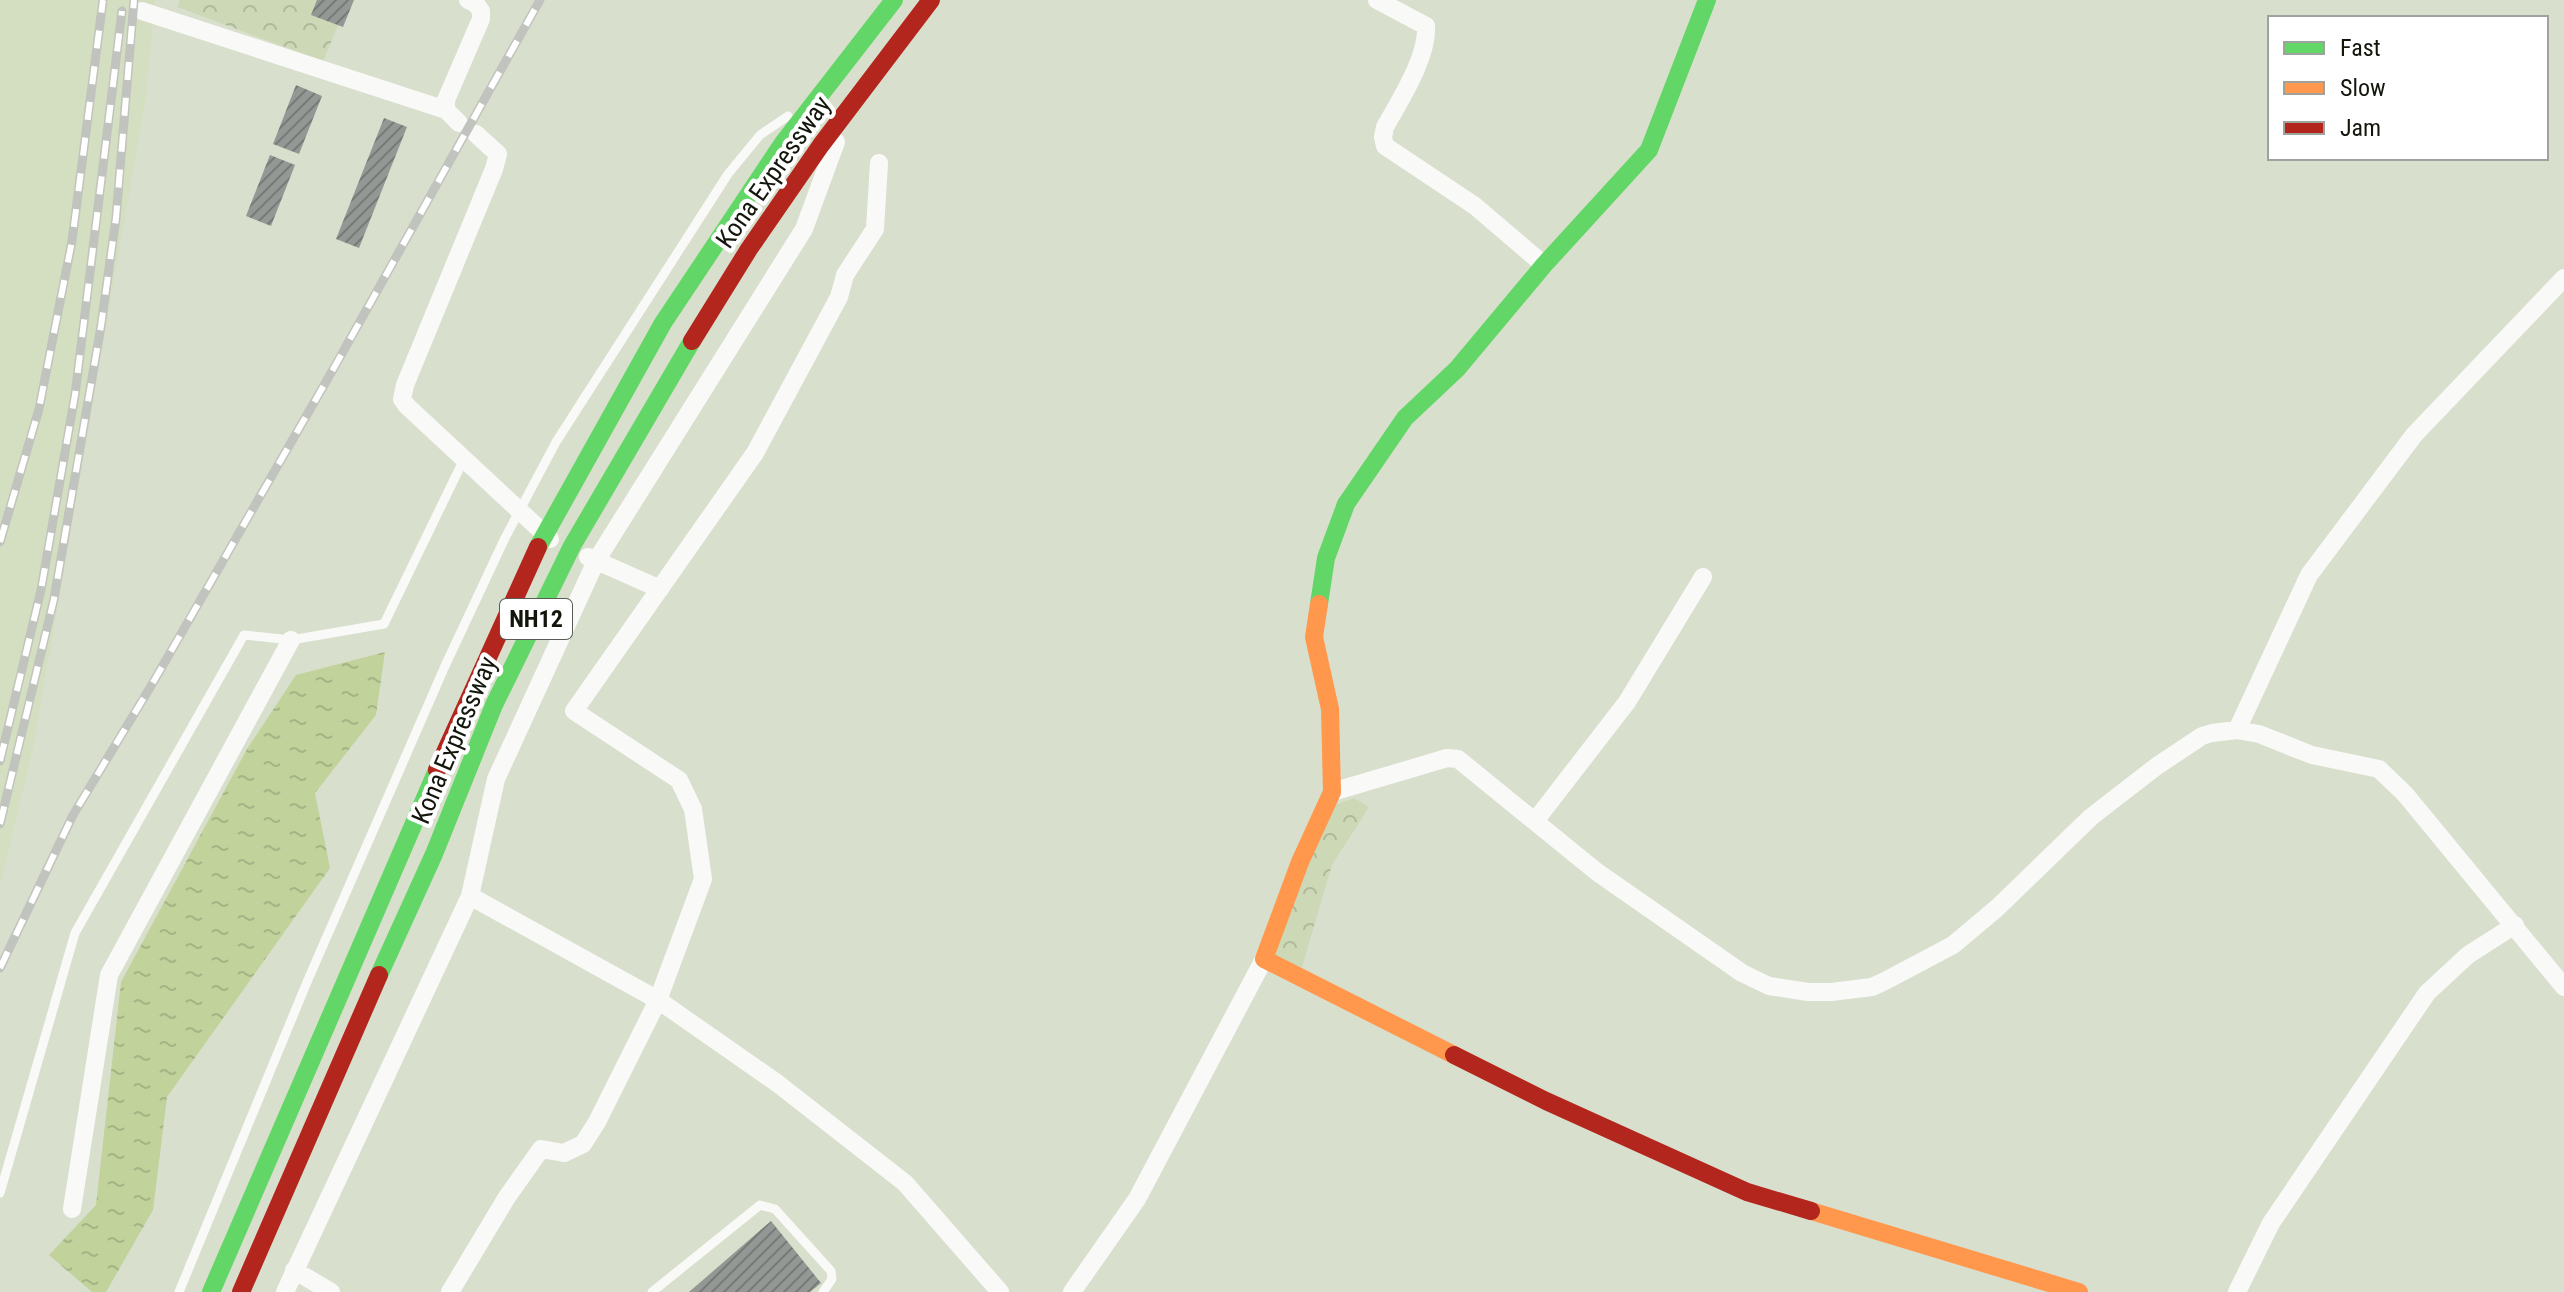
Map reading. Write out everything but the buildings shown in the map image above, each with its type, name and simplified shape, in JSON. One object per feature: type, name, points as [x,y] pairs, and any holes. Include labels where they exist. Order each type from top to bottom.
[{"type":"main road","name":"Kona Expressway","points":[[211,1292],[428,789],[543,536],[663,323],[783,143],[894,0]]},
{"type":"main road","name":"Kona Expressway","points":[[241,1292],[434,854],[494,705],[570,550],[677,365],[749,249],[931,0]]},
{"type":"main road","points":[[1707,0],[1649,150],[1544,265],[1457,369],[1405,418],[1346,504],[1326,558],[1314,637],[1330,709],[1332,792],[1300,862],[1264,959],[1546,1101],[1747,1192],[2040,1286],[2079,1292]]},
{"type":"street","points":[[1377,0],[1426,26],[1427,40],[1385,127],[1385,146],[1475,206],[1544,265]]},
{"type":"street","points":[[142,11],[452,117],[446,100],[481,19],[481,11],[474,1]]},
{"type":"street","points":[[285,1292],[470,896],[496,779],[596,561],[804,229],[849,109]]},
{"type":"street","points":[[476,134],[498,154],[494,169],[405,385],[402,399],[520,510],[543,536],[660,589]]},
{"type":"street","points":[[450,1292],[507,1197],[541,1149],[564,1153],[583,1144],[631,1058],[658,1000],[703,879],[693,809],[679,780],[574,711],[755,453],[839,297],[845,275],[875,229],[879,163]]},
{"type":"street","points":[[2237,730],[2309,575],[2414,435],[2564,278]]},
{"type":"street","points":[[1535,821],[1627,702],[1703,577]]},
{"type":"street","points":[[72,1209],[109,975],[291,640]]},
{"type":"street","points":[[1332,792],[1447,758],[1458,759],[1597,872],[1742,973],[1769,986],[1831,992],[1872,987],[1953,945],[1997,908],[2091,817],[2157,766],[2202,736],[2237,730],[2275,738],[2312,755],[2379,769],[2405,794],[2564,987]]},
{"type":"street","points":[[470,896],[658,1000],[777,1083],[905,1183],[1000,1292]]},
{"type":"street","points":[[2237,1292],[2271,1223],[2427,993],[2468,955],[2515,925]]},
{"type":"street","points":[[1072,1292],[1137,1199],[1264,959]]},
{"type":"street","points":[[294,1270],[331,1292]]},
{"type":"lane","points":[[179,1292],[307,982],[426,709],[520,510],[556,442],[728,174],[760,135],[820,95]]},
{"type":"lane","points":[[0,1193],[75,933],[244,635],[291,640],[384,624],[464,459]]},
{"type":"lane","points":[[652,1292],[760,1205],[775,1209],[831,1271],[832,1279],[823,1292]]},
{"type":"shaded area","points":[[0,0],[155,0],[146,95],[34,744],[0,885]]},
{"type":"green space","points":[[180,0],[349,0],[323,61],[177,7]]},
{"type":"green space","points":[[1354,798],[1369,807],[1332,865],[1302,967],[1267,957],[1327,808]]},
{"type":"water","points":[[385,652],[376,715],[315,793],[330,868],[167,1097],[153,1210],[106,1292],[92,1292],[49,1255],[96,1205],[121,982],[247,749],[296,675]]},
{"type":"railway","points":[[0,542],[39,409],[72,241],[103,0]]},
{"type":"railway","points":[[0,824],[54,599],[101,326],[116,218],[134,0]]},
{"type":"railway","points":[[0,968],[73,815],[335,366],[540,0]]},
{"type":"railway","points":[[0,761],[41,590],[75,395],[122,11]]},
{"type":"traffic: fast","points":[[538,547],[663,323],[783,143],[894,0]]},
{"type":"traffic: fast","points":[[1319,604],[1326,558],[1346,504],[1405,418],[1457,369],[1544,265],[1649,150],[1707,0]]},
{"type":"traffic: fast","points":[[379,975],[434,854],[494,705],[572,546],[692,341]]},
{"type":"traffic: fast","points":[[211,1292],[437,770]]},
{"type":"traffic: slow","points":[[1319,604],[1314,637],[1330,709],[1332,792],[1300,862],[1264,959],[1454,1055]]},
{"type":"traffic: slow","points":[[1811,1211],[2079,1292]]},
{"type":"traffic: jam","points":[[692,341],[749,249],[821,145],[931,0]]},
{"type":"traffic: jam","points":[[437,770],[538,547]]},
{"type":"traffic: jam","points":[[241,1292],[379,975]]},
{"type":"traffic: jam","points":[[1454,1055],[1546,1101],[1747,1192],[1811,1211]]}]
